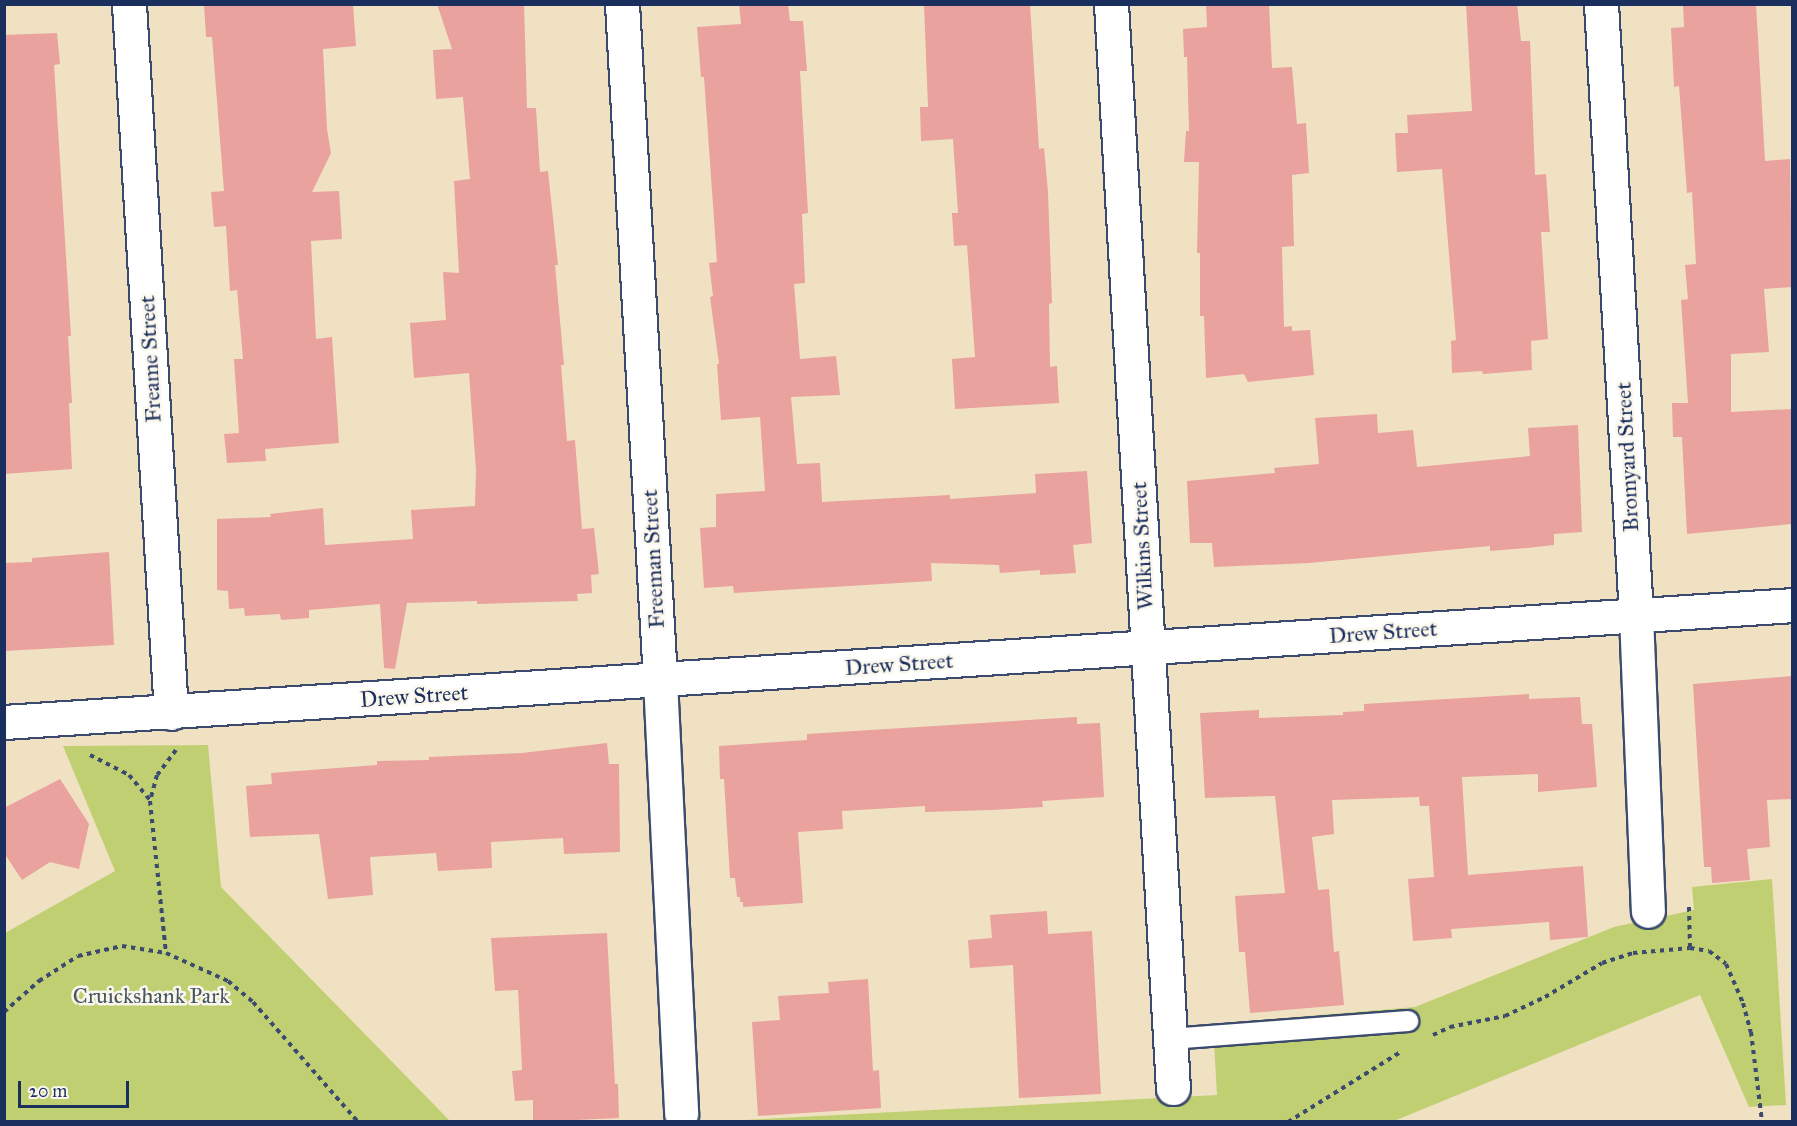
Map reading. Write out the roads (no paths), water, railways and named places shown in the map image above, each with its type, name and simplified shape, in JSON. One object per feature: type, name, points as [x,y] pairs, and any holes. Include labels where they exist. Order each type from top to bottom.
[{"type":"street","name":"Freame Street","points":[[129,4],[171,712]]},
{"type":"street","name":"Freeman Street","points":[[622,4],[660,680],[681,1113]]},
{"type":"street","name":"Wilkins Street","points":[[1111,4],[1173,1088]]},
{"type":"street","name":"Bromyard Street","points":[[1600,4],[1636,615],[1648,911]]},
{"type":"street","name":"Drew Street","points":[[4,722],[1792,605]]},
{"type":"lane","points":[[1170,1039],[1408,1021]]},
{"type":"park label","name":"Cruickshank Park","points":[[151,996]]}]
